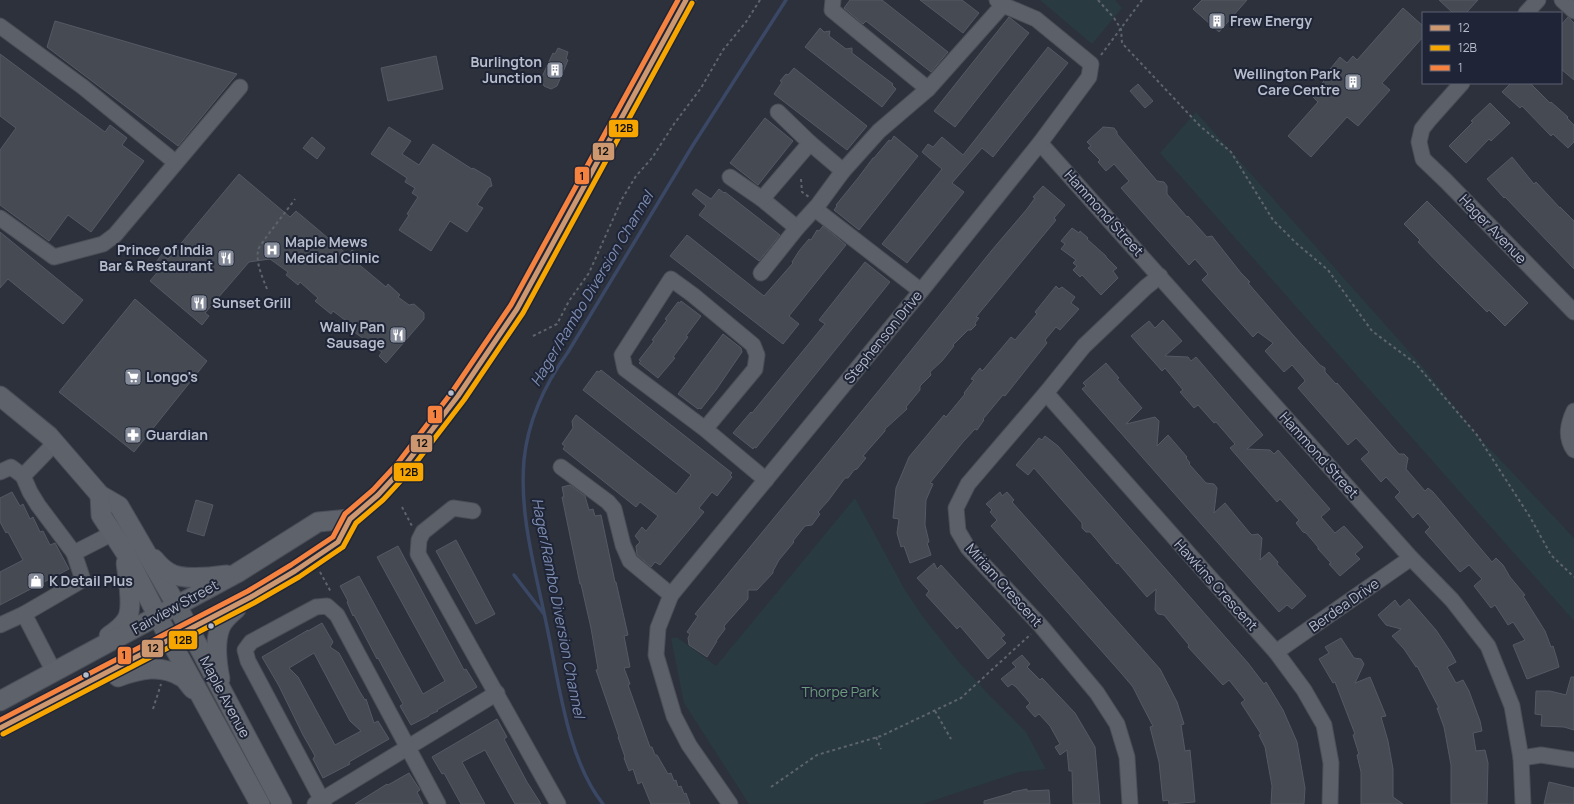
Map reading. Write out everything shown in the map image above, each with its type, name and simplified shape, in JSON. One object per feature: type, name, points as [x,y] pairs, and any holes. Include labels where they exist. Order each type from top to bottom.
[{"type":"main road","name":"Fairview Street","points":[[0,728],[251,597],[295,572],[338,542],[350,519],[378,495],[402,469],[458,396],[517,309],[686,0]]},
{"type":"main road","name":"Maple Avenue","points":[[0,396],[23,413],[49,436],[100,495],[119,506],[177,606],[282,804]]},
{"type":"main road","name":"Maple Avenue","points":[[100,495],[101,515],[124,552],[170,640],[260,804]]},
{"type":"main road","name":"Fairview Street","points":[[0,701],[236,573],[318,522],[350,519]]},
{"type":"main road","points":[[141,543],[158,564],[169,573],[181,576],[207,578],[236,573]]},
{"type":"main road","points":[[77,660],[116,631],[126,620],[129,614],[129,586],[124,552]]},
{"type":"main road","points":[[222,693],[217,663],[220,628],[228,616],[251,597]]},
{"type":"main road","points":[[46,705],[136,670],[152,668],[166,670],[183,677],[204,703]]},
{"type":"street","points":[[833,0],[832,10],[928,89]]},
{"type":"street","points":[[1527,12],[1538,0]]},
{"type":"street","points":[[1562,0],[1574,11]]},
{"type":"street","name":"Stephenson Drive","points":[[730,804],[689,745],[674,716],[656,654],[658,628],[671,595],[921,291],[1040,143],[1089,77],[1092,64],[1036,19],[1000,3],[928,89],[879,131],[843,171],[817,207],[797,228],[761,273]]},
{"type":"street","points":[[0,26],[83,87],[175,162]]},
{"type":"street","name":"Hager Avenue","points":[[1461,84],[1422,129],[1419,142],[1423,159],[1446,180],[1574,312]]},
{"type":"street","points":[[0,218],[54,257],[103,244],[115,235],[240,86]]},
{"type":"street","points":[[778,112],[810,143],[843,171]]},
{"type":"street","points":[[762,199],[810,143]]},
{"type":"street","name":"Hammond Street","points":[[1040,143],[1412,558],[1452,600],[1488,646],[1512,706],[1521,758],[1522,804]]},
{"type":"street","points":[[730,177],[762,199],[797,228]]},
{"type":"street","points":[[817,207],[921,291]]},
{"type":"street","name":"Miriam Crescent","points":[[1130,804],[1127,757],[1117,724],[1097,693],[1041,626],[968,548],[958,530],[956,508],[968,484],[1084,346],[1146,287],[1160,276]]},
{"type":"street","points":[[704,429],[755,369],[757,355],[753,345],[693,295],[671,279],[622,354],[625,369],[704,429],[766,480]]},
{"type":"street","name":"Hawkins Crescent","points":[[1046,393],[1276,652],[1304,690],[1324,725],[1331,763],[1330,804]]},
{"type":"street","points":[[1574,411],[1569,421],[1567,433],[1574,450]]},
{"type":"street","points":[[24,476],[55,443]]},
{"type":"street","points":[[0,472],[11,467],[24,476],[30,492],[38,505],[74,553],[82,577],[80,582],[24,614],[0,625]]},
{"type":"street","points":[[562,468],[608,502],[614,509],[623,545],[630,561],[671,595]]},
{"type":"street","points":[[473,512],[453,508],[423,532],[419,540],[418,554],[558,804]]},
{"type":"street","points":[[74,553],[113,533]]},
{"type":"street","name":"Berdea Drive","points":[[1276,652],[1412,558]]},
{"type":"street","points":[[438,804],[407,748],[337,615],[327,606],[316,607],[251,642],[245,650],[248,661],[320,803],[407,748],[497,693]]},
{"type":"street","points":[[24,614],[54,672]]},
{"type":"street","points":[[1521,758],[1540,754],[1574,760]]},
{"type":"path","points":[[533,336],[557,324],[569,301],[589,273],[622,199],[636,176],[652,158],[674,124],[702,88],[724,50],[746,22],[760,0]]},
{"type":"path","points":[[1098,0],[1114,18],[1121,29],[1122,43],[1200,126],[1231,152],[1272,220],[1328,270],[1372,331],[1414,364],[1477,435],[1530,516],[1551,555],[1574,577]]},
{"type":"path","points":[[1101,56],[1142,0]]},
{"type":"path","points":[[801,180],[802,192],[817,207]]},
{"type":"path","points":[[267,289],[260,273],[258,248],[295,199]]},
{"type":"path","points":[[402,507],[419,540]]},
{"type":"path","points":[[320,572],[331,593]]},
{"type":"path","points":[[771,787],[817,755],[876,737],[961,698],[1022,641],[1041,626]]},
{"type":"path","points":[[153,709],[162,681]]},
{"type":"path","points":[[935,711],[951,739]]},
{"type":"path","points":[[876,737],[881,749]]},
{"type":"green space","points":[[1040,0],[1115,0],[1122,8],[1092,44]]},
{"type":"green space","points":[[1196,112],[1422,366],[1477,435],[1574,538],[1574,621],[1160,153]]},
{"type":"green space","name":"Thorpe Park","points":[[855,498],[905,590],[923,617],[958,661],[1026,732],[1046,769],[1019,772],[923,804],[749,804],[684,703],[671,638],[678,638],[716,666]]},
{"type":"building","points":[[850,0],[882,0],[948,52],[931,72],[866,21],[863,24],[844,8]]},
{"type":"building","points":[[920,0],[962,0],[979,13],[963,33]]},
{"type":"building","name":"Frew Energy","points":[[1202,0],[1247,0],[1219,32],[1193,9]]},
{"type":"building","points":[[1439,0],[1478,0],[1467,12],[1452,12]]},
{"type":"building","name":"Wellington Park Care Centre","points":[[1403,8],[1422,25],[1422,38],[1382,83],[1390,90],[1358,126],[1347,117],[1311,157],[1288,136],[1318,102],[1311,95],[1324,81],[1322,79],[1340,57],[1347,63],[1353,56],[1357,60]]},
{"type":"building","points":[[1009,17],[1029,33],[955,127],[934,111]]},
{"type":"building","points":[[1568,17],[1574,23],[1574,80],[1562,70],[1562,24]]},
{"type":"building","points":[[55,21],[237,74],[178,146],[47,47]]},
{"type":"building","points":[[820,28],[824,32],[830,31],[829,36],[846,49],[852,48],[852,53],[893,84],[892,85],[896,89],[882,107],[805,47]]},
{"type":"building","points":[[1048,47],[1068,63],[993,157],[982,148],[952,183],[964,192],[907,263],[882,244],[942,169],[922,152],[928,144],[933,147],[942,137],[963,155]]},
{"type":"building","name":"Burlington Junction","points":[[558,48],[568,52],[566,59],[568,60],[557,86],[551,89],[544,86],[541,79],[553,53],[555,54]]},
{"type":"building","points":[[0,54],[105,132],[110,125],[127,138],[122,145],[144,161],[91,232],[68,215],[49,241],[0,205],[0,150],[16,128],[0,116]]},
{"type":"building","points":[[436,56],[443,89],[388,101],[381,68]]},
{"type":"building","points":[[794,68],[867,126],[847,150],[774,94],[782,82],[780,81]]},
{"type":"building","points":[[1138,84],[1153,101],[1145,108],[1130,91]]},
{"type":"building","points":[[1510,84],[1531,84],[1550,103],[1551,102],[1568,117],[1567,118],[1574,125],[1574,142],[1568,148],[1553,134],[1551,136],[1522,106],[1520,108],[1502,92]]},
{"type":"building","points":[[1490,103],[1510,123],[1491,141],[1489,139],[1466,163],[1449,146],[1473,122],[1471,121]]},
{"type":"building","points":[[765,118],[793,141],[758,185],[730,163]]},
{"type":"building","points":[[389,127],[411,141],[402,154],[419,165],[433,144],[472,169],[473,168],[490,178],[492,186],[489,187],[477,205],[483,208],[467,232],[450,221],[431,251],[399,230],[418,197],[412,193],[415,188],[405,182],[407,178],[371,154]]},
{"type":"building","points":[[1103,127],[1114,128],[1117,134],[1157,181],[1164,182],[1167,186],[1167,194],[1187,217],[1188,216],[1207,237],[1212,236],[1241,273],[1250,282],[1248,283],[1320,365],[1325,368],[1325,372],[1336,384],[1337,383],[1399,454],[1404,454],[1408,458],[1406,469],[1425,491],[1428,488],[1433,492],[1492,562],[1496,558],[1503,565],[1510,577],[1525,595],[1523,596],[1545,631],[1551,647],[1553,646],[1559,667],[1527,679],[1513,645],[1525,640],[1513,622],[1508,625],[1495,605],[1491,608],[1474,586],[1482,579],[1469,565],[1460,572],[1425,532],[1430,527],[1418,513],[1413,518],[1395,497],[1400,492],[1386,477],[1381,482],[1361,459],[1369,452],[1356,438],[1348,445],[1298,388],[1305,381],[1292,365],[1284,372],[1265,351],[1273,343],[1258,332],[1253,337],[1202,280],[1208,274],[1195,259],[1189,265],[1121,188],[1129,181],[1114,164],[1106,171],[1098,162],[1100,160],[1088,148],[1091,146],[1087,142]]},
{"type":"building","points":[[894,136],[918,156],[859,230],[834,210],[837,206],[836,205],[873,158],[889,140],[891,141]]},
{"type":"building","points":[[312,137],[325,148],[317,159],[303,148]]},
{"type":"building","points":[[1512,157],[1534,184],[1536,182],[1574,221],[1574,269],[1487,179]]},
{"type":"building","points":[[239,174],[290,217],[296,211],[348,255],[352,250],[361,257],[356,262],[386,287],[388,284],[400,295],[398,297],[409,305],[414,304],[424,313],[424,319],[386,363],[379,356],[382,352],[350,329],[353,326],[333,311],[331,314],[315,301],[318,298],[300,282],[298,285],[286,275],[288,272],[270,259],[249,262],[205,313],[209,316],[202,325],[150,281],[160,269],[154,265],[162,254],[168,259]]},
{"type":"building","points":[[1043,186],[1065,205],[1054,218],[1056,220],[976,317],[979,318],[975,323],[976,325],[971,330],[968,330],[953,345],[954,346],[942,361],[930,372],[931,375],[920,386],[920,390],[906,407],[907,409],[885,429],[885,431],[863,456],[866,458],[848,478],[845,478],[818,512],[820,514],[812,525],[805,526],[779,560],[773,573],[757,590],[748,590],[748,599],[724,626],[725,629],[707,657],[689,645],[688,638],[690,634],[687,632],[698,616],[695,614],[1027,209],[1035,198],[1033,197]]},
{"type":"building","points":[[696,189],[711,199],[719,189],[724,193],[725,192],[780,235],[759,261],[699,215],[706,206],[692,194]]},
{"type":"building","points":[[1427,201],[1528,303],[1505,326],[1489,310],[1487,312],[1440,265],[1418,242],[1420,240],[1404,224]]},
{"type":"building","points":[[823,226],[846,245],[789,316],[799,324],[783,344],[670,256],[687,235],[764,296],[793,263],[792,262],[799,251],[809,239],[811,240],[817,230],[819,231]]},
{"type":"building","points":[[1072,228],[1079,233],[1080,231],[1088,238],[1087,239],[1117,268],[1113,271],[1118,278],[1101,295],[1082,275],[1080,277],[1073,270],[1077,266],[1073,263],[1076,260],[1061,249],[1065,244],[1061,241]]},
{"type":"building","points":[[0,232],[83,300],[63,324],[8,279],[0,288]]},
{"type":"building","points":[[865,262],[890,282],[756,448],[754,447],[753,449],[733,433],[751,412],[752,413],[825,324],[819,320]]},
{"type":"building","points":[[1056,286],[1059,289],[1062,287],[1075,297],[1071,303],[1079,309],[1060,330],[1056,327],[1045,340],[1047,343],[1005,396],[1003,395],[983,419],[984,420],[977,430],[975,429],[963,442],[930,483],[933,484],[926,500],[925,525],[929,542],[927,543],[931,555],[910,563],[904,546],[901,547],[897,533],[899,519],[893,518],[896,488],[909,457],[944,415],[946,417],[965,394],[964,393],[974,380],[971,379],[980,368],[982,371],[1011,337],[1015,340],[1037,314],[1035,312]]},
{"type":"building","name":"Longo's","points":[[135,299],[207,361],[134,452],[59,392]]},
{"type":"building","points":[[681,301],[701,316],[673,357],[675,358],[658,378],[639,363],[641,361],[639,360],[654,341],[652,340],[667,320],[665,319],[678,302],[680,303]]},
{"type":"building","points":[[1163,320],[1182,341],[1165,356],[1188,357],[1191,361],[1196,357],[1263,435],[1247,449],[1270,450],[1274,454],[1278,450],[1330,509],[1321,517],[1335,533],[1344,526],[1363,547],[1355,554],[1360,559],[1340,576],[1329,564],[1331,563],[1318,549],[1318,547],[1296,523],[1299,520],[1280,499],[1277,502],[1230,448],[1235,444],[1216,422],[1214,423],[1198,405],[1194,408],[1180,392],[1183,390],[1165,368],[1162,371],[1131,336],[1149,321],[1155,328]]},
{"type":"building","points":[[723,334],[741,348],[742,352],[716,390],[701,409],[698,409],[678,394]]},
{"type":"building","points":[[1106,363],[1119,378],[1117,379],[1142,408],[1126,424],[1155,417],[1159,421],[1157,446],[1168,435],[1187,457],[1186,458],[1190,463],[1189,464],[1206,483],[1214,484],[1217,488],[1214,513],[1225,503],[1252,535],[1258,534],[1262,538],[1260,560],[1269,552],[1278,562],[1277,564],[1306,596],[1292,609],[1287,605],[1279,612],[1082,389],[1086,386],[1083,383]]},
{"type":"building","points":[[601,370],[732,473],[730,475],[732,477],[717,496],[712,492],[699,508],[704,512],[660,565],[655,562],[651,567],[637,555],[636,546],[640,542],[635,536],[642,527],[646,531],[658,516],[640,502],[636,507],[563,449],[565,446],[562,444],[573,428],[572,421],[576,415],[676,494],[691,475],[583,390],[597,371],[599,372]]},
{"type":"building","points":[[1045,436],[1058,446],[1248,663],[1264,684],[1266,682],[1283,710],[1297,742],[1305,788],[1304,804],[1271,804],[1272,786],[1265,747],[1259,735],[1261,734],[1241,703],[1245,700],[1229,680],[1223,685],[1188,647],[1189,645],[1164,615],[1158,614],[1155,610],[1156,589],[1147,597],[1090,532],[1086,532],[1082,528],[1082,523],[1034,468],[1028,475],[1016,465],[1039,438],[1042,440]]},
{"type":"building","points":[[570,485],[585,496],[589,510],[593,509],[595,516],[601,515],[628,635],[624,636],[630,667],[624,668],[630,684],[628,685],[650,747],[652,747],[655,755],[657,755],[668,774],[671,773],[674,781],[676,780],[678,787],[681,786],[684,794],[686,793],[690,804],[651,804],[642,782],[638,784],[633,769],[629,771],[624,758],[625,757],[619,737],[596,670],[598,669],[591,628],[580,584],[562,497],[564,497],[562,487]]},
{"type":"building","points":[[12,492],[20,506],[23,504],[30,519],[33,517],[40,532],[43,531],[50,545],[55,543],[69,569],[0,605],[0,572],[23,560],[8,532],[6,533],[0,522],[0,498]]},
{"type":"building","points":[[1000,492],[1002,496],[1007,492],[1014,500],[1012,502],[1160,669],[1177,702],[1184,724],[1181,725],[1185,751],[1190,750],[1195,802],[1169,804],[1168,800],[1163,801],[1159,762],[1150,727],[1153,726],[1133,687],[991,526],[997,520],[990,512],[992,510],[986,504]]},
{"type":"building","points":[[196,500],[213,505],[204,536],[187,531]]},
{"type":"building","points":[[456,540],[495,614],[476,624],[436,551]]},
{"type":"building","points":[[398,546],[464,670],[466,669],[477,687],[437,710],[438,711],[411,725],[400,706],[403,704],[354,615],[353,616],[347,602],[348,601],[340,586],[359,576],[423,694],[445,681],[377,557]]},
{"type":"building","points":[[934,563],[937,569],[941,565],[1005,635],[1001,638],[1006,643],[988,659],[960,626],[957,629],[926,595],[929,591],[917,578]]},
{"type":"building","points":[[1409,599],[1436,630],[1450,651],[1456,662],[1447,667],[1456,683],[1463,680],[1469,691],[1482,731],[1473,733],[1476,751],[1485,750],[1488,763],[1487,804],[1451,804],[1451,765],[1444,727],[1437,708],[1439,708],[1417,666],[1416,667],[1404,649],[1392,636],[1401,629],[1386,625],[1378,615],[1395,600],[1400,607]]},
{"type":"building","points":[[322,623],[333,642],[330,647],[339,653],[360,692],[365,700],[366,699],[374,723],[378,721],[389,739],[349,762],[350,764],[323,778],[313,759],[315,756],[279,686],[262,657]],"holes":[[[314,653],[350,721],[361,731],[335,745],[298,677],[289,668]]]},
{"type":"building","points":[[1341,638],[1354,658],[1361,659],[1364,664],[1355,683],[1370,677],[1386,716],[1381,717],[1388,741],[1393,769],[1393,797],[1403,804],[1361,804],[1361,772],[1357,755],[1359,754],[1353,735],[1355,734],[1335,682],[1333,683],[1319,659],[1329,653],[1325,647]]},
{"type":"building","points":[[1022,655],[1030,664],[1027,667],[1040,680],[1042,678],[1075,713],[1095,747],[1100,804],[1073,804],[1072,771],[1069,771],[1067,750],[1060,755],[1055,747],[1060,744],[1050,726],[1039,714],[1035,717],[1026,707],[1030,703],[1016,687],[1012,684],[1008,687],[1001,679],[1016,667],[1012,663]]},
{"type":"building","points":[[1571,677],[1574,677],[1574,730],[1564,727],[1541,726],[1542,715],[1535,714],[1536,691],[1550,691],[1566,695]]},
{"type":"building","points":[[497,719],[507,737],[504,739],[527,782],[541,804],[515,804],[485,750],[462,762],[485,804],[461,804],[444,773],[442,774],[432,757]]},
{"type":"building","points":[[409,773],[420,790],[417,792],[423,804],[355,804],[387,784],[388,785]]},
{"type":"building","points":[[1549,782],[1574,788],[1574,804],[1544,804]]},
{"type":"building","points":[[1027,789],[1027,791],[1049,790],[1050,804],[984,804],[984,801]]},
{"type":"waterway","name":"Hager/Rambo Diversion Channel","points":[[603,804],[591,786],[581,765],[566,719],[534,565],[526,523],[523,481],[524,460],[529,431],[539,403],[552,377],[693,145],[786,0]]},
{"type":"waterway","points":[[514,575],[544,614]]},
{"type":"transit line","name":"1","points":[[0,720],[248,591],[333,537],[345,514],[373,490],[397,464],[452,392],[511,305],[678,0]]},
{"type":"transit line","name":"12","points":[[0,728],[251,597],[295,571],[338,542],[350,519],[378,495],[402,469],[458,396],[517,309],[686,0]]},
{"type":"transit line","name":"12B","points":[[3,734],[254,603],[299,577],[343,547],[356,523],[383,500],[408,473],[464,400],[523,313],[692,3]]},
{"type":"place","name":"Frew Energy","points":[[1217,21]]},
{"type":"place","name":"Burlington Junction","points":[[555,70]]},
{"type":"place","name":"Wellington Park Care Centre","points":[[1353,82]]},
{"type":"place","name":"Maple Mews Medical Clinic","points":[[272,250]]},
{"type":"place","name":"Prince of India Bar & Restaurant","points":[[226,258]]},
{"type":"place","name":"Sunset Grill","points":[[199,303]]},
{"type":"place","name":"Wally Pan Sausage","points":[[398,335]]},
{"type":"place","name":"Longo's","points":[[133,377]]},
{"type":"place","name":"Guardian","points":[[133,435]]},
{"type":"place","name":"K Detail Plus","points":[[36,581]]}]
